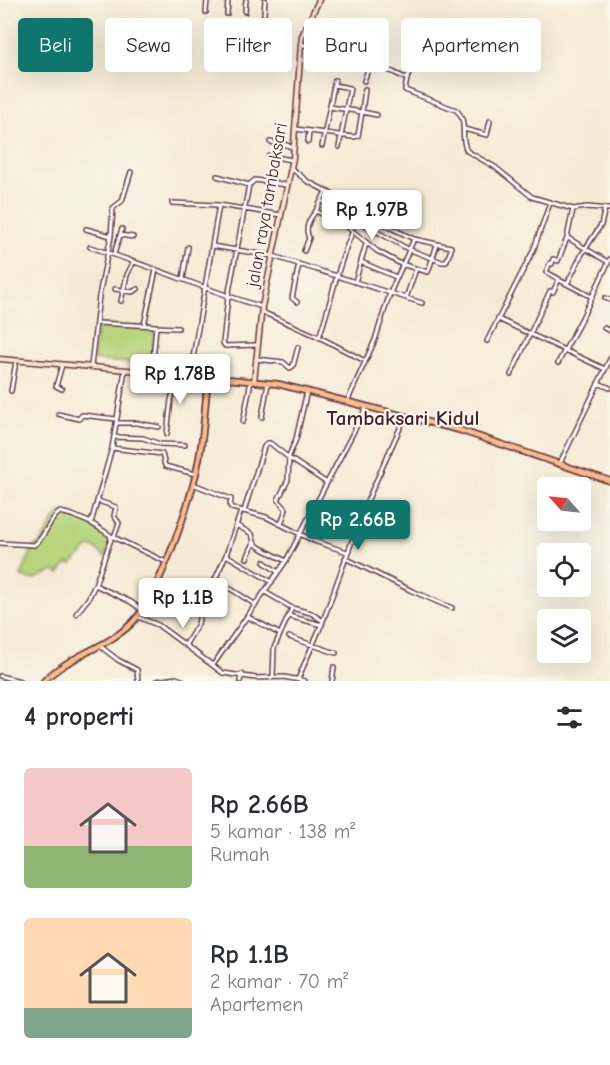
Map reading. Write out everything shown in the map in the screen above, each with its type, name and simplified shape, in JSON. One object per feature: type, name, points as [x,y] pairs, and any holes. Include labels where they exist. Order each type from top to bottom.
[{"type":"main road","points":[[44,681],[55,671],[124,630],[142,610],[166,562],[193,484],[203,431],[208,377],[268,383],[483,437],[610,481]]},
{"type":"street","points":[[206,12],[207,0]]},
{"type":"street","points":[[226,14],[228,0]]},
{"type":"street","points":[[245,12],[246,0]]},
{"type":"street","points":[[264,14],[266,0]]},
{"type":"street","name":"jalan raya tambaksari","points":[[253,381],[262,310],[291,168],[302,36],[319,0]]},
{"type":"street","points":[[364,81],[367,72]]},
{"type":"street","points":[[389,72],[407,79]]},
{"type":"street","points":[[410,72],[405,90],[441,103],[460,114],[464,129],[464,147],[467,151],[495,167],[528,195],[573,209],[608,209],[567,284]]},
{"type":"street","points":[[322,146],[335,80]]},
{"type":"street","points":[[334,85],[350,88],[339,147]]},
{"type":"street","points":[[296,129],[358,136],[365,89]]},
{"type":"street","points":[[330,107],[377,115]]},
{"type":"street","points":[[464,129],[487,135],[490,121]]},
{"type":"street","points":[[308,142],[309,131]]},
{"type":"street","points":[[270,142],[293,148]]},
{"type":"street","points":[[269,156],[292,160]]},
{"type":"street","points":[[291,168],[307,181],[360,208],[389,227],[414,239],[451,247],[451,250],[445,263],[433,259],[408,249],[322,201]]},
{"type":"street","points":[[91,366],[114,206],[122,201],[132,172]]},
{"type":"street","points":[[218,176],[249,185]]},
{"type":"street","points":[[257,345],[223,344],[223,326],[236,250],[249,185],[255,180],[286,185]]},
{"type":"street","points":[[304,251],[309,238],[306,232],[307,225],[326,191]]},
{"type":"street","points":[[172,203],[219,205],[281,215]]},
{"type":"street","points":[[487,341],[533,251],[550,203]]},
{"type":"street","points":[[190,375],[219,205]]},
{"type":"street","points":[[320,337],[330,306],[335,276],[354,219],[360,208]]},
{"type":"street","points":[[573,209],[567,238],[558,261],[554,259],[546,272],[592,297]]},
{"type":"street","points":[[316,211],[351,230],[366,244],[401,264],[416,269],[428,272],[437,244]]},
{"type":"street","points":[[86,229],[111,236]]},
{"type":"street","points":[[114,254],[122,229]]},
{"type":"street","points":[[120,235],[133,237]]},
{"type":"street","points":[[558,363],[609,261],[567,238]]},
{"type":"street","points":[[347,402],[376,338],[401,264],[414,239]]},
{"type":"street","points":[[355,282],[366,244]]},
{"type":"street","points":[[212,246],[273,256],[422,303]]},
{"type":"street","points":[[90,247],[134,261],[262,310],[365,361]]},
{"type":"street","points":[[183,279],[188,247]]},
{"type":"street","points":[[121,301],[127,275],[134,261]]},
{"type":"street","points":[[361,262],[396,277]]},
{"type":"street","points":[[297,302],[291,298],[299,264]]},
{"type":"street","points":[[406,298],[416,269]]},
{"type":"street","points":[[144,325],[156,270]]},
{"type":"street","points":[[511,375],[550,291],[553,292],[558,280]]},
{"type":"street","points":[[115,289],[132,292],[138,289]]},
{"type":"street","points":[[605,298],[610,300]]},
{"type":"street","points":[[498,319],[605,369]]},
{"type":"street","points":[[96,323],[178,328]]},
{"type":"street","points":[[152,372],[156,327]]},
{"type":"street","points":[[604,328],[610,331]]},
{"type":"street","points":[[256,359],[283,362],[290,368],[298,347]]},
{"type":"street","points":[[0,359],[208,377]]},
{"type":"street","points":[[560,464],[610,359]]},
{"type":"street","points":[[11,391],[16,361]]},
{"type":"street","points":[[62,365],[56,386],[62,388]]},
{"type":"street","points":[[91,523],[112,448],[125,370]]},
{"type":"street","points":[[167,434],[168,415],[178,373]]},
{"type":"street","points":[[243,422],[253,381]]},
{"type":"street","points":[[262,417],[268,383]]},
{"type":"street","points":[[598,383],[610,388]]},
{"type":"street","points":[[281,524],[286,509],[278,500],[288,480],[289,458],[307,392]]},
{"type":"street","points":[[213,665],[286,561],[366,408]]},
{"type":"street","points":[[58,414],[79,419],[82,415],[159,427]]},
{"type":"street","points":[[298,679],[322,623],[366,503],[405,417]]},
{"type":"street","points":[[114,437],[143,438],[160,444],[185,445]]},
{"type":"street","points":[[186,644],[198,624],[200,613],[226,555],[265,446],[270,443],[327,483]]},
{"type":"street","points":[[112,448],[162,454],[165,466],[195,474]]},
{"type":"street","points":[[193,484],[231,499],[230,507],[281,524],[347,552]]},
{"type":"street","points":[[76,615],[95,585],[112,536],[119,523],[114,516],[116,507],[98,501]]},
{"type":"street","points":[[0,543],[34,545],[41,540],[60,512],[91,523],[112,536],[166,562]]},
{"type":"street","points":[[236,525],[252,534],[254,542],[247,558]]},
{"type":"street","points":[[254,542],[286,561]]},
{"type":"street","points":[[226,555],[272,582]]},
{"type":"street","points":[[345,558],[452,608]]},
{"type":"street","points":[[264,562],[278,573]]},
{"type":"street","points":[[215,579],[256,605]]},
{"type":"street","points":[[95,585],[142,610]]},
{"type":"street","points":[[265,592],[292,608],[311,613],[322,623]]},
{"type":"street","points":[[273,678],[273,653],[292,608]]},
{"type":"street","points":[[247,616],[280,634]]},
{"type":"street","points":[[289,616],[322,623]]},
{"type":"street","points":[[138,617],[158,625],[223,673],[305,681]]},
{"type":"street","points":[[289,637],[336,653]]},
{"type":"street","points":[[98,645],[118,660],[137,669],[138,681]]},
{"type":"street","points":[[332,681],[334,667]]},
{"type":"street","points":[[240,681],[242,674]]},
{"type":"street","points":[[0,676],[20,681]]},
{"type":"street","points":[[156,681],[175,679],[184,681]]},
{"type":"green space","points":[[97,326],[154,328],[152,365],[93,360]]},
{"type":"green space","points":[[61,513],[90,524],[110,539],[105,557],[95,548],[89,547],[71,565],[67,563],[59,574],[55,571],[34,579],[21,576],[33,547],[41,543],[56,517]]},
{"type":"district","name":"Tambaksari Kidul","points":[[403,418]]}]
